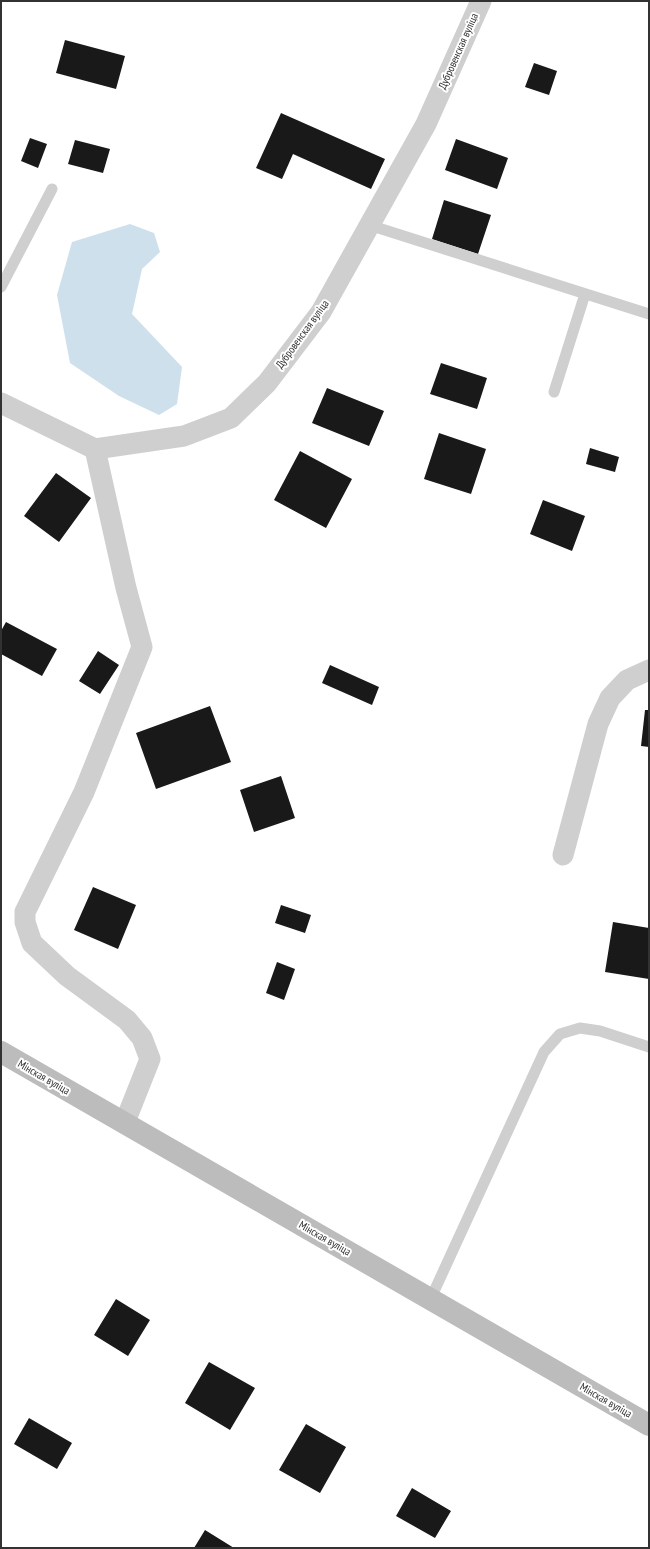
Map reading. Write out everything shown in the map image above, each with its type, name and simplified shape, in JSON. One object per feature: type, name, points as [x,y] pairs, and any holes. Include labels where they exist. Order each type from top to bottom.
[{"type":"main road","name":"Мінская вуліца","points":[[1,1052],[431,1298],[649,1425]]},
{"type":"street","name":"Дубровенская вуліца","points":[[95,449],[184,436],[231,418],[267,383],[321,312],[426,124],[481,1]]},
{"type":"street","points":[[1,402],[95,449],[126,588],[142,647],[84,792],[26,912],[25,922],[32,943],[67,976],[127,1020],[142,1038],[150,1059],[125,1122]]},
{"type":"street","points":[[564,855],[598,724],[610,698],[627,680],[649,670]]},
{"type":"lane","points":[[1,287],[52,189]]},
{"type":"lane","points":[[369,225],[649,314]]},
{"type":"lane","points":[[554,392],[584,294]]},
{"type":"lane","points":[[431,1298],[544,1052],[560,1034],[580,1028],[600,1031],[649,1047]]},
{"type":"water","points":[[130,224],[154,233],[160,252],[142,269],[132,314],[182,367],[177,404],[159,415],[119,396],[70,363],[57,295],[72,242]]},
{"type":"building","points":[[65,40],[125,56],[116,89],[56,73]]},
{"type":"building","points":[[534,63],[557,71],[549,95],[525,87]]},
{"type":"building","points":[[281,113],[385,159],[371,189],[293,154],[282,179],[256,168]]},
{"type":"building","points":[[30,138],[47,144],[38,168],[21,161]]},
{"type":"building","points":[[456,139],[508,158],[497,189],[445,170]]},
{"type":"building","points":[[75,140],[110,149],[103,173],[68,164]]},
{"type":"building","points":[[444,200],[491,215],[478,254],[432,239]]},
{"type":"building","points":[[441,363],[487,378],[477,409],[430,394]]},
{"type":"building","points":[[327,388],[384,411],[369,446],[312,423]]},
{"type":"building","points":[[439,433],[486,449],[471,494],[424,479]]},
{"type":"building","points":[[590,448],[619,457],[615,472],[586,464]]},
{"type":"building","points":[[300,451],[352,479],[326,528],[274,500]]},
{"type":"building","points":[[56,473],[91,498],[59,542],[24,516]]},
{"type":"building","points":[[543,500],[585,516],[572,551],[530,534]]},
{"type":"building","points":[[6,622],[57,649],[42,676],[1,654],[1,631]]},
{"type":"building","points":[[98,651],[119,665],[100,694],[79,681]]},
{"type":"building","points":[[330,665],[379,687],[372,705],[322,683]]},
{"type":"building","points":[[210,706],[231,762],[156,789],[136,733]]},
{"type":"building","points":[[645,710],[649,710],[649,747],[641,746]]},
{"type":"building","points":[[281,776],[295,818],[254,832],[240,790]]},
{"type":"building","points":[[93,887],[136,905],[118,949],[74,930]]},
{"type":"building","points":[[281,905],[311,915],[305,933],[275,923]]},
{"type":"building","points":[[613,922],[649,928],[649,979],[605,972]]},
{"type":"building","points":[[277,962],[295,969],[284,1000],[266,993]]},
{"type":"building","points":[[116,1299],[150,1320],[128,1356],[94,1335]]},
{"type":"building","points":[[209,1362],[255,1388],[230,1430],[185,1403]]},
{"type":"building","points":[[29,1418],[72,1443],[57,1469],[14,1444]]},
{"type":"building","points":[[306,1424],[346,1447],[320,1493],[279,1470]]},
{"type":"building","points":[[412,1488],[451,1511],[435,1538],[396,1516]]},
{"type":"building","points":[[205,1530],[234,1548],[194,1548]]}]
